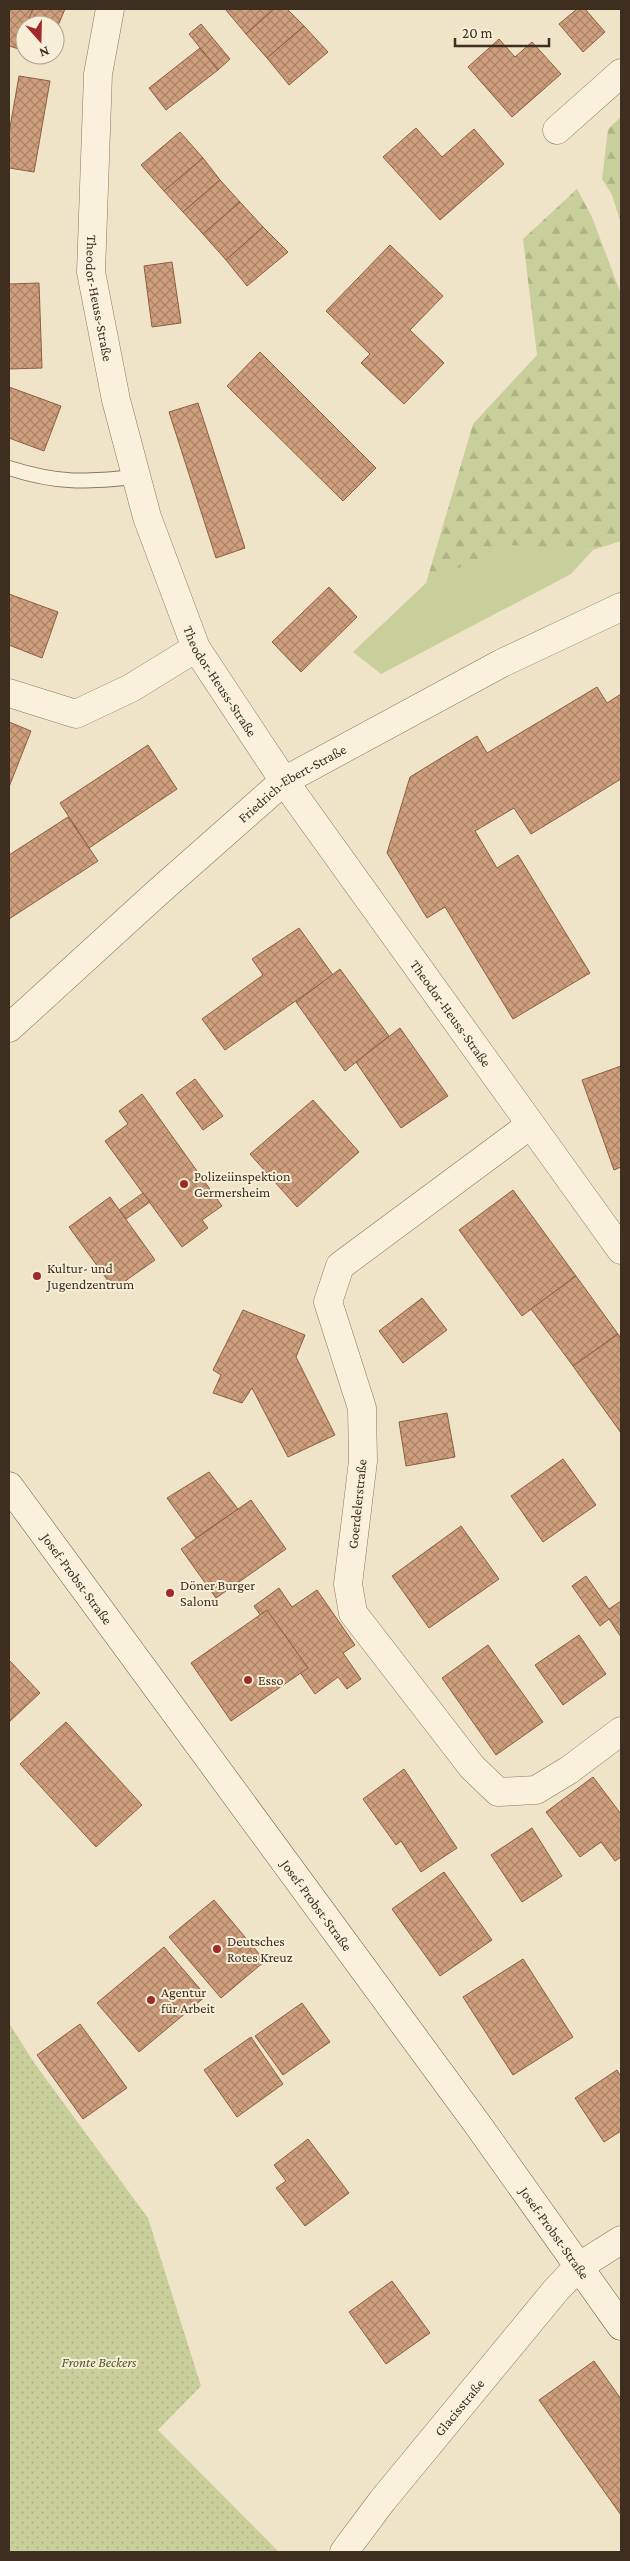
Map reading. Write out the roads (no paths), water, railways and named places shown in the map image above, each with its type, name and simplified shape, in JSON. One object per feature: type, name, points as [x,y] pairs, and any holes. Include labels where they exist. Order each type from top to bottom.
[{"type":"street","name":"Theodor-Heuss-Straße","points":[[110,9],[98,74],[91,272],[116,400],[147,517],[196,648],[284,782],[621,1250]]},
{"type":"street","points":[[557,130],[621,73]]},
{"type":"street","name":"Friedrich-Ebert-Straße","points":[[9,1028],[156,893],[284,782],[502,663],[621,607]]},
{"type":"street","points":[[9,693],[76,714],[131,688],[196,648]]},
{"type":"street","name":"Goerdelerstraße","points":[[530,1125],[340,1266],[328,1302],[362,1408],[363,1461],[348,1584],[353,1612],[472,1767],[498,1792],[536,1790],[569,1770],[621,1731]]},
{"type":"street","name":"Josef-Probst-Straße","points":[[9,1486],[478,2125],[621,2326]]},
{"type":"street","name":"Glacisstraße","points":[[344,2552],[388,2494],[556,2290],[578,2267],[621,2240]]},
{"type":"lane","points":[[9,468],[47,480],[80,482],[136,477]]},
{"type":"place","name":"Polizeiinspektion Germersheim","points":[[184,1184]]},
{"type":"place","name":"Kultur- und Jugendzentrum","points":[[37,1276]]},
{"type":"place","name":"Döner Burger Salonu","points":[[170,1593]]},
{"type":"place","name":"Esso","points":[[248,1680]]},
{"type":"place","name":"Deutsches Rotes Kreuz","points":[[217,1949]]},
{"type":"place","name":"Agentur für Arbeit","points":[[151,2000]]},
{"type":"park label","name":"Fronte Beckers","points":[[99,2362]]}]
